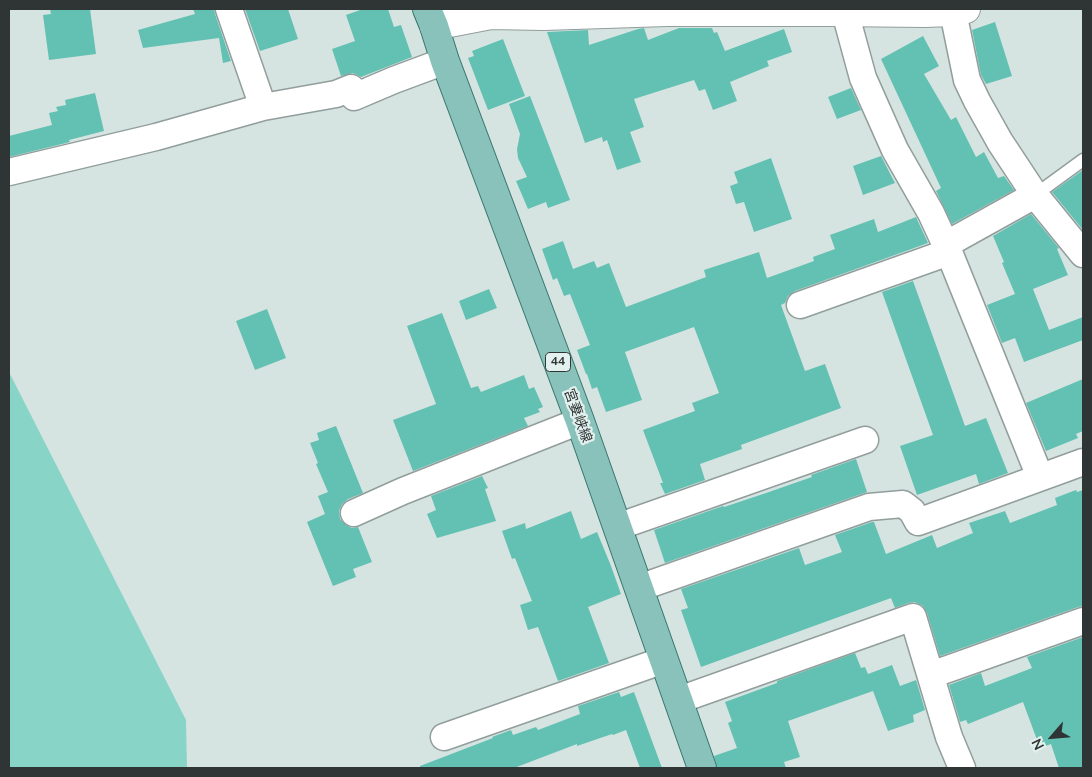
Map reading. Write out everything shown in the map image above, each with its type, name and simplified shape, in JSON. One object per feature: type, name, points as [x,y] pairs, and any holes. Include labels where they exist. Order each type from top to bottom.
[{"type":"main road","points":[[430,17],[542,16],[667,11],[925,13],[960,10]]},
{"type":"main road","name":"宮妻峡線","points":[[430,17],[580,421],[702,768]]},
{"type":"street","points":[[229,9],[263,107]]},
{"type":"street","points":[[960,10],[967,80],[977,101],[1000,142],[1035,194],[1083,254]]},
{"type":"street","points":[[844,12],[863,78],[895,150],[931,213],[947,249],[1040,477]]},
{"type":"street","points":[[9,172],[156,137],[263,107],[336,94],[351,88],[354,97],[445,61]]},
{"type":"street","points":[[800,305],[947,249],[1035,194]]},
{"type":"street","points":[[354,513],[413,487],[580,421]]},
{"type":"street","points":[[617,528],[866,440]]},
{"type":"street","points":[[639,588],[869,507],[903,504],[912,511],[918,522],[1083,462]]},
{"type":"street","points":[[679,700],[914,617],[949,737],[962,768]]},
{"type":"street","points":[[931,675],[1083,620]]},
{"type":"street","points":[[444,737],[664,660]]},
{"type":"lane","points":[[1035,194],[1083,160]]},
{"type":"green space","points":[[9,372],[186,720],[187,768],[9,768]]},
{"type":"building","points":[[50,9],[90,9],[96,54],[49,60],[43,15],[51,14]]},
{"type":"building","points":[[193,9],[214,9],[231,61],[223,63],[219,38],[143,48],[138,30],[195,14]]},
{"type":"building","points":[[245,9],[288,9],[298,39],[260,51]]},
{"type":"building","points":[[363,9],[388,9],[394,27],[401,25],[412,57],[361,77],[353,73],[341,76],[332,49],[355,41],[346,15]]},
{"type":"building","points":[[995,22],[1012,76],[986,84],[981,75],[972,30]]},
{"type":"building","points":[[644,28],[648,40],[679,28],[712,28],[714,33],[717,32],[725,51],[784,29],[792,52],[767,61],[769,66],[730,82],[737,101],[713,110],[705,89],[699,91],[694,80],[634,99],[644,127],[630,132],[641,162],[617,170],[607,140],[603,142],[602,137],[585,143],[547,32],[588,30],[589,45]]},
{"type":"building","points":[[923,36],[939,66],[924,74],[951,120],[956,117],[976,157],[984,152],[998,178],[1004,176],[1014,190],[952,224],[936,191],[941,188],[881,59]]},
{"type":"building","points":[[503,39],[525,96],[488,110],[468,58],[474,56],[472,51]]},
{"type":"building","points":[[851,88],[861,110],[837,119],[828,97]]},
{"type":"building","points":[[95,93],[104,131],[69,140],[70,142],[9,157],[9,136],[52,125],[49,113],[58,111],[56,107],[66,105],[65,100]]},
{"type":"building","points":[[530,96],[570,200],[548,208],[546,202],[528,209],[516,181],[527,177],[518,158],[517,149],[520,134],[509,104]]},
{"type":"building","points":[[881,156],[895,183],[863,195],[853,166]]},
{"type":"building","points":[[771,158],[792,219],[754,232],[744,202],[736,204],[730,186],[738,183],[734,172]]},
{"type":"building","points":[[1083,170],[1083,230],[1052,192]]},
{"type":"building","points":[[1031,214],[1059,248],[1057,249],[1068,275],[1033,289],[1049,330],[1083,317],[1083,340],[1024,362],[1015,338],[1002,343],[987,305],[1015,294],[993,236]]},
{"type":"building","points":[[916,217],[928,243],[795,291],[781,305],[805,371],[825,364],[841,408],[741,445],[742,449],[700,464],[705,480],[665,494],[660,483],[663,483],[643,430],[695,411],[692,403],[719,393],[694,327],[625,352],[642,400],[606,412],[597,387],[592,389],[577,350],[590,345],[570,294],[564,296],[557,278],[553,280],[542,249],[563,241],[573,269],[594,261],[597,268],[609,263],[626,307],[706,277],[704,270],[759,252],[767,278],[814,261],[813,257],[835,249],[830,235],[874,219],[878,232]]},
{"type":"building","points":[[913,281],[965,426],[986,418],[1008,473],[979,484],[976,474],[917,495],[900,446],[933,435],[882,292]]},
{"type":"building","points":[[489,289],[497,308],[466,320],[459,301]]},
{"type":"building","points":[[267,309],[286,358],[255,370],[236,321]]},
{"type":"building","points":[[442,313],[471,388],[478,386],[481,392],[524,375],[529,389],[534,387],[543,407],[538,409],[540,412],[524,418],[528,426],[413,471],[393,420],[436,404],[407,326]]},
{"type":"building","points":[[1083,379],[1083,431],[1076,434],[1078,438],[1046,451],[1026,403]]},
{"type":"building","points":[[336,426],[363,493],[348,499],[342,504],[339,511],[340,519],[352,528],[358,527],[372,562],[353,569],[356,577],[333,586],[307,522],[325,514],[318,496],[328,492],[316,464],[318,463],[310,443],[319,440],[317,433]]},
{"type":"building","points":[[856,459],[867,492],[665,563],[654,530],[812,477],[811,475]]},
{"type":"building","points":[[482,476],[488,488],[485,489],[496,521],[437,538],[427,514],[436,510],[431,496]]},
{"type":"building","points":[[1076,490],[1077,492],[1083,490],[1083,606],[940,656],[927,613],[923,606],[915,602],[895,608],[891,598],[701,667],[681,610],[688,608],[681,589],[799,548],[805,565],[842,552],[835,535],[872,522],[874,522],[886,554],[932,535],[937,548],[973,533],[969,523],[1005,511],[1010,523],[1057,505],[1055,498]]},
{"type":"building","points":[[571,511],[581,539],[597,532],[621,594],[588,607],[609,663],[558,681],[538,627],[528,630],[520,605],[532,601],[515,558],[512,559],[502,531],[525,523],[526,529]]},
{"type":"building","points":[[1083,637],[1083,768],[1059,768],[1051,744],[1040,748],[1023,702],[968,724],[966,720],[960,722],[949,685],[981,673],[985,686],[1032,668],[1027,657]]},
{"type":"building","points":[[855,653],[861,668],[865,667],[868,674],[892,665],[900,686],[916,680],[925,710],[913,715],[914,722],[888,731],[873,691],[788,721],[800,757],[784,762],[786,768],[717,768],[714,756],[737,748],[728,723],[732,721],[725,702]]},
{"type":"building","points":[[619,692],[621,697],[634,692],[662,768],[640,768],[626,730],[577,746],[577,744],[514,768],[420,768],[420,766],[511,730],[513,735],[536,727],[538,730],[580,714],[578,706]]}]
